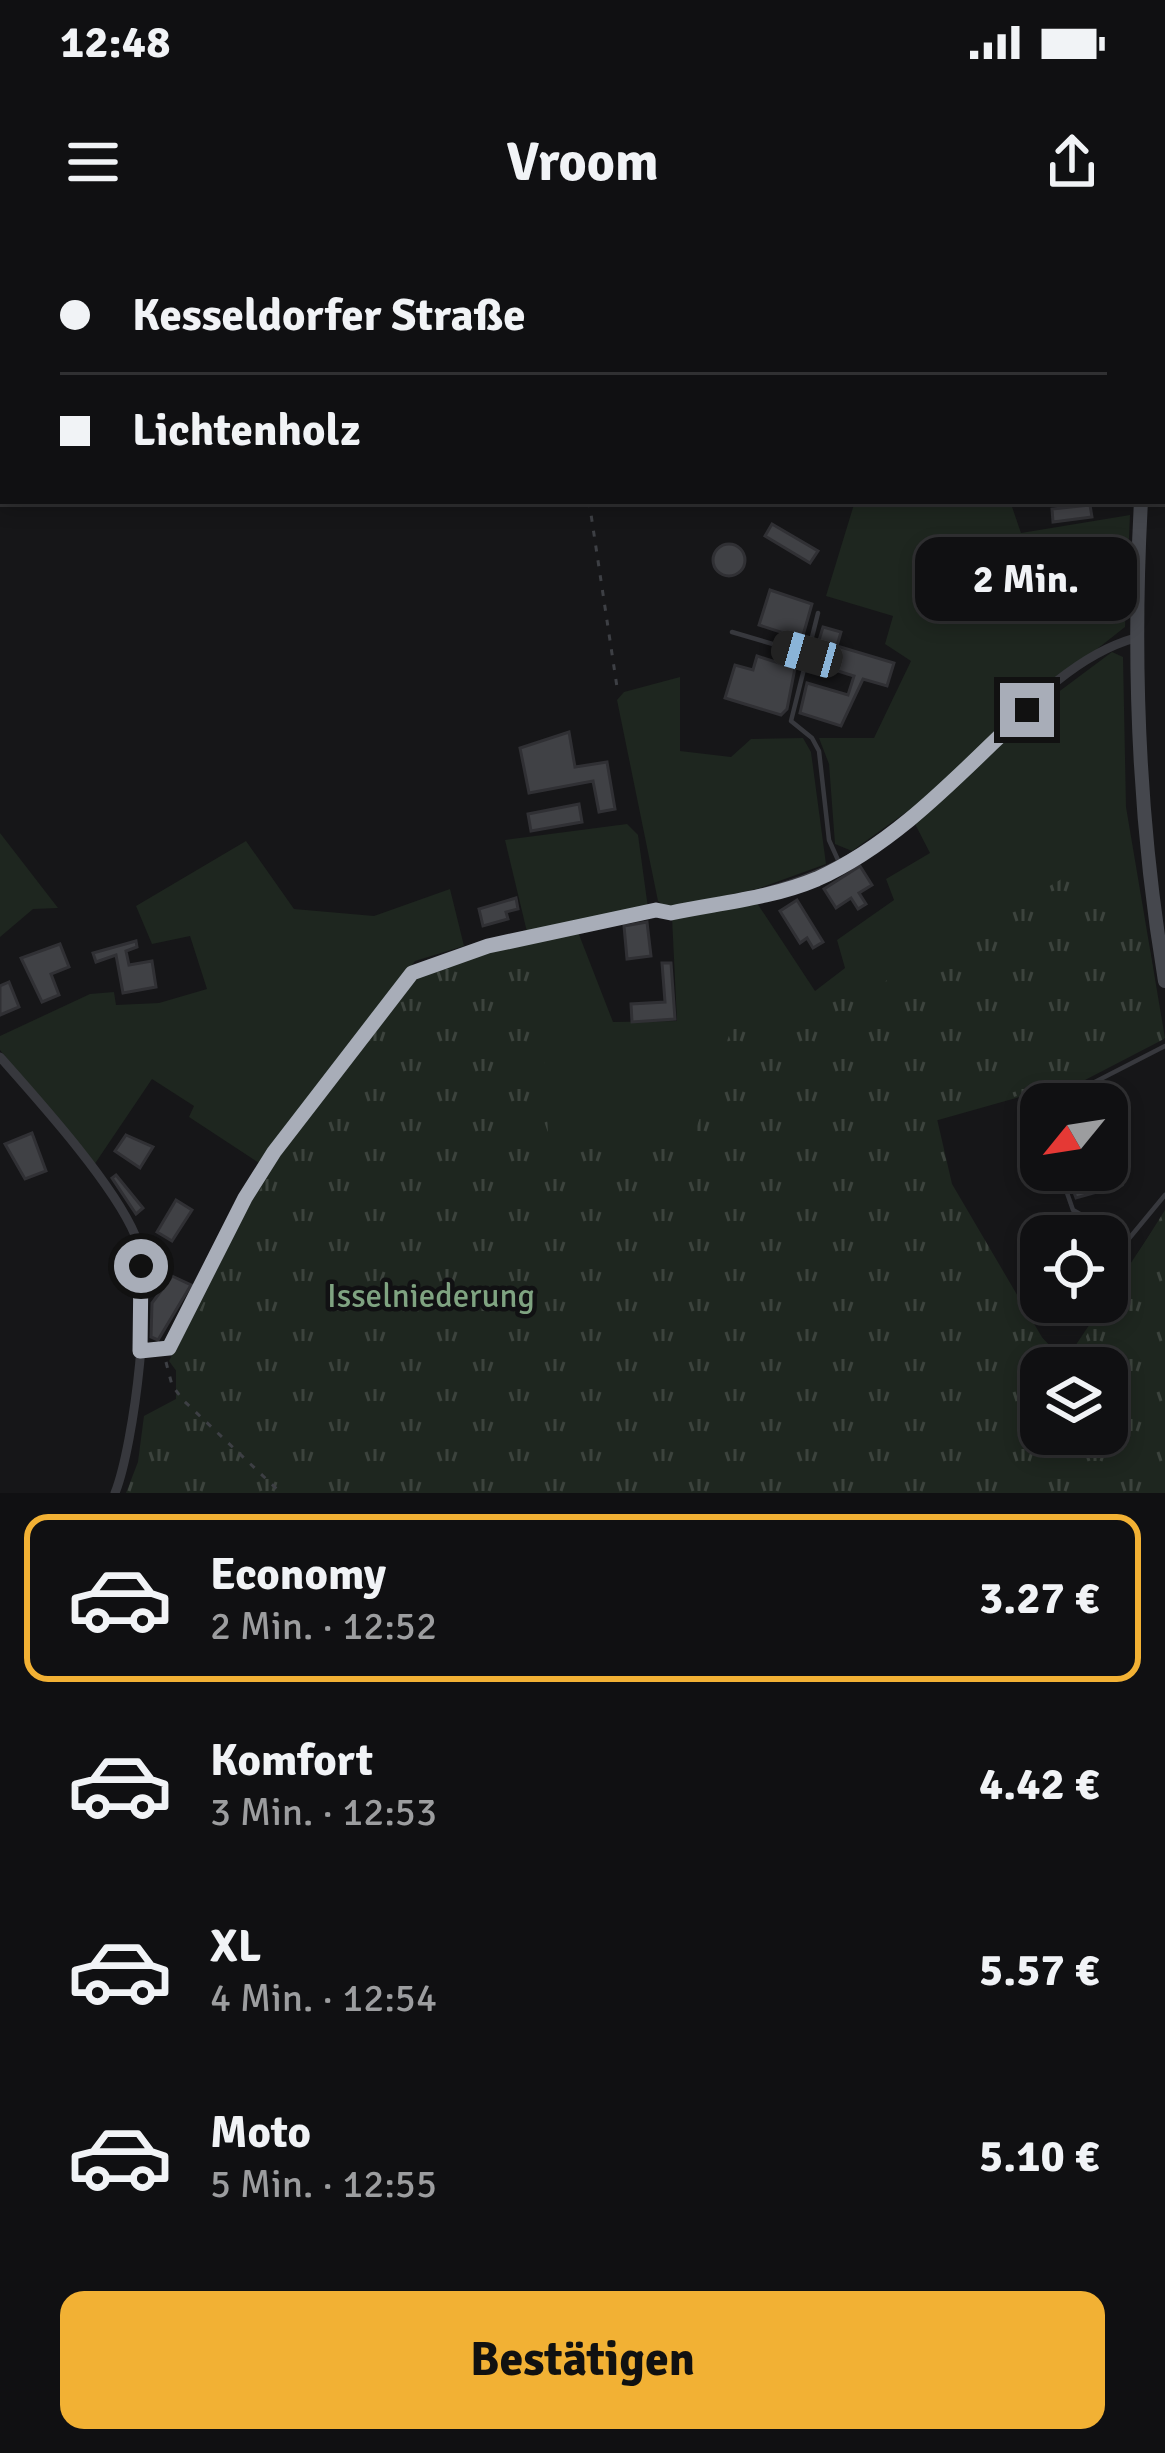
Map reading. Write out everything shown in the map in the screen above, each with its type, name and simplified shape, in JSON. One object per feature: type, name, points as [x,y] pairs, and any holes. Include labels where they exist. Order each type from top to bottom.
[{"type":"main road","points":[[1141,504],[1135,638],[1138,784],[1165,981]]},
{"type":"street","points":[[140,1351],[165,1349],[264,1167],[412,973],[488,946],[656,910],[671,913],[773,892],[842,865],[938,796],[1069,674],[1113,644],[1135,638]]},
{"type":"street","points":[[0,1057],[135,1234],[141,1266],[140,1351],[126,1458],[115,1493]]},
{"type":"lane","points":[[818,613],[791,721],[812,737],[819,751],[830,840],[842,865]]},
{"type":"lane","points":[[732,632],[807,654]]},
{"type":"lane","points":[[1093,1083],[1165,1046]]},
{"type":"lane","points":[[1066,1191],[1073,1210],[1127,1241],[1165,1195]]},
{"type":"path","points":[[589,504],[617,687]]},
{"type":"path","points":[[165,1349],[167,1373],[183,1400],[281,1493]]},
{"type":"green space","points":[[854,504],[1011,504],[1021,533],[1130,515],[1125,627],[1017,712],[937,790],[852,851],[835,844],[829,764],[819,738],[874,738],[911,661],[885,644],[893,616],[826,596]]},
{"type":"green space","name":"Isselniederung","points":[[1112,652],[1123,657],[1126,807],[1165,1038],[1066,1083],[1020,1083],[1020,1097],[917,1126],[983,1277],[1020,1315],[1020,1323],[1028,1323],[1051,1347],[1020,1347],[1020,1455],[1128,1455],[1128,1347],[1074,1347],[1091,1323],[1128,1323],[1128,1267],[1165,1212],[1165,1493],[196,1398],[169,1361],[260,1183],[409,982],[425,968],[578,932],[613,1022],[677,1021],[672,917],[755,900],[815,991],[845,968],[837,940],[894,900],[886,879],[930,853],[914,822],[1045,702]]},
{"type":"green space","points":[[680,677],[680,751],[731,757],[751,739],[803,738],[811,752],[826,864],[757,889],[666,908],[658,901],[617,700],[624,692]]},
{"type":"green space","points":[[627,824],[638,835],[648,908],[527,932],[505,840]]},
{"type":"green space","points":[[0,833],[58,908],[33,909],[0,937]]},
{"type":"green space","points":[[246,841],[294,909],[374,916],[450,889],[464,946],[415,961],[259,1163],[189,1117],[194,1106],[152,1079],[92,1168],[0,1050],[0,1036],[90,994],[114,992],[116,1005],[159,1003],[207,989],[190,936],[152,944],[136,906]]},
{"type":"green space","name":"Isselniederung","points":[[1091,862],[1150,951],[1164,1039],[1079,1083],[1020,1083],[1020,1095],[937,1119],[952,1184],[1020,1300],[1020,1323],[1034,1323],[1048,1347],[1020,1347],[1020,1455],[1128,1455],[1128,1347],[1079,1347],[1094,1323],[1128,1323],[1128,1269],[1165,1210],[1165,1493],[126,1493],[138,1462],[144,1416],[176,1399],[176,1357],[263,1184],[420,972],[538,939],[548,1134],[691,1143],[731,1030],[877,986]]},
{"type":"building","points":[[1090,505],[1092,517],[1053,522],[1052,509]]},
{"type":"building","points":[[772,524],[818,551],[810,563],[765,536]]},
{"type":"building","points":[[729,544],[740,549],[745,560],[740,571],[729,576],[718,571],[713,560],[718,549]]},
{"type":"building","points":[[770,590],[812,604],[802,639],[759,625]]},
{"type":"building","points":[[823,627],[841,632],[837,646],[894,663],[887,686],[863,679],[841,726],[800,713],[807,683],[848,695],[854,676],[812,663]]},
{"type":"building","points":[[757,656],[795,668],[787,709],[781,715],[725,698],[735,665],[753,670]]},
{"type":"building","points":[[569,732],[575,767],[607,762],[615,809],[599,812],[593,781],[529,793],[520,748]]},
{"type":"building","points":[[579,804],[582,822],[531,831],[528,814]]},
{"type":"building","points":[[860,866],[872,885],[859,893],[866,904],[858,909],[851,898],[836,908],[824,889]]},
{"type":"building","points":[[516,898],[518,909],[506,912],[508,919],[483,926],[479,909]]},
{"type":"building","points":[[797,900],[823,942],[813,948],[807,938],[800,943],[780,911]]},
{"type":"building","points":[[647,922],[651,956],[627,959],[624,926]]},
{"type":"building","points":[[136,941],[137,947],[126,951],[129,965],[152,961],[156,987],[123,993],[116,955],[96,962],[93,953]]},
{"type":"building","points":[[60,944],[69,967],[51,974],[59,995],[42,1002],[21,958]]},
{"type":"building","points":[[662,963],[671,963],[675,1019],[632,1022],[631,1004],[665,1002]]},
{"type":"building","points":[[9,982],[19,1007],[0,1015],[0,986]]},
{"type":"building","points":[[32,1133],[46,1171],[25,1179],[5,1144]]},
{"type":"building","points":[[126,1135],[153,1147],[140,1168],[115,1151]]},
{"type":"building","points":[[116,1175],[143,1208],[136,1214],[112,1178]]},
{"type":"building","points":[[1074,1191],[1101,1191],[1076,1198]]},
{"type":"building","points":[[176,1200],[192,1210],[172,1241],[157,1232]]},
{"type":"building","points":[[172,1276],[191,1285],[158,1340],[151,1337],[152,1303]]},
{"type":"route","points":[[141,1266],[140,1351],[155,1353],[169,1348],[245,1198],[274,1152],[422,965],[488,946],[656,910],[671,913],[816,879],[902,825],[1027,710]]}]
